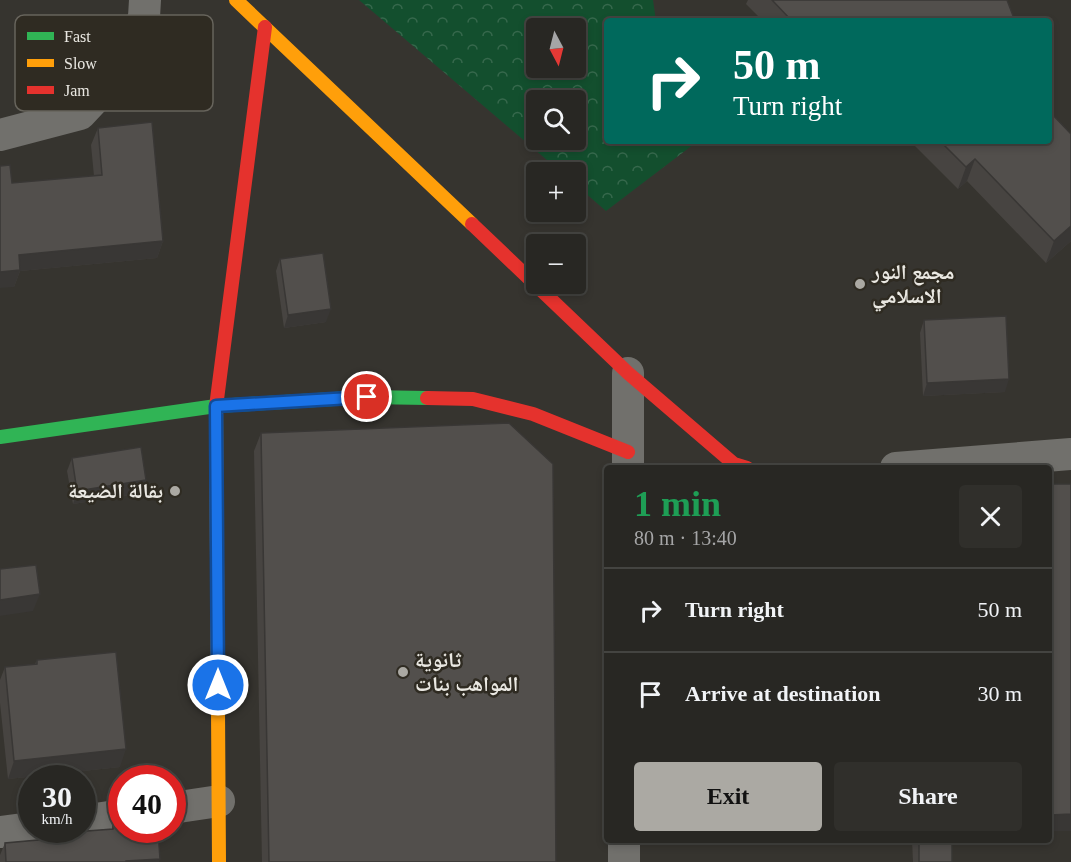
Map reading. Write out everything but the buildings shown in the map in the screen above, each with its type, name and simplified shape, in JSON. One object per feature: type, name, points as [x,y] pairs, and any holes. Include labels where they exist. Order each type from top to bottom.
[{"type":"street","points":[[144,15],[145,0]]},
{"type":"street","points":[[237,0],[628,373],[738,465]]},
{"type":"street","points":[[219,862],[216,406],[265,27]]},
{"type":"street","points":[[0,135],[80,114],[83,111]]},
{"type":"street","points":[[0,437],[216,406],[367,397],[473,399],[533,414],[628,460],[628,373]]},
{"type":"street","points":[[934,465],[1071,454]]},
{"type":"street","points":[[186,806],[219,801]]},
{"type":"street","points":[[0,832],[18,830]]},
{"type":"street","points":[[624,843],[624,862]]},
{"type":"green space","points":[[359,0],[653,0],[656,18],[604,18],[604,144],[694,144],[606,211],[586,194],[586,162],[549,162],[535,150],[586,150],[586,90],[526,90],[526,142]]},
{"type":"traffic: fast","points":[[0,437],[216,406],[367,397],[427,398]]},
{"type":"traffic: slow","points":[[236,0],[472,224]]},
{"type":"traffic: slow","points":[[216,407],[219,862]]},
{"type":"traffic: jam","points":[[216,407],[265,27]]},
{"type":"traffic: jam","points":[[472,224],[628,373],[737,465]]},
{"type":"traffic: jam","points":[[427,398],[473,399],[533,414],[628,452]]},
{"type":"place","name":"مجمع النور الاسلامي","points":[[860,284]]},
{"type":"place","name":"بقالة الضيعة","points":[[175,491]]},
{"type":"place","name":"ثانوية المواهب بنات","points":[[403,672]]},
{"type":"route","points":[[218,685],[216,406],[367,397]]}]
